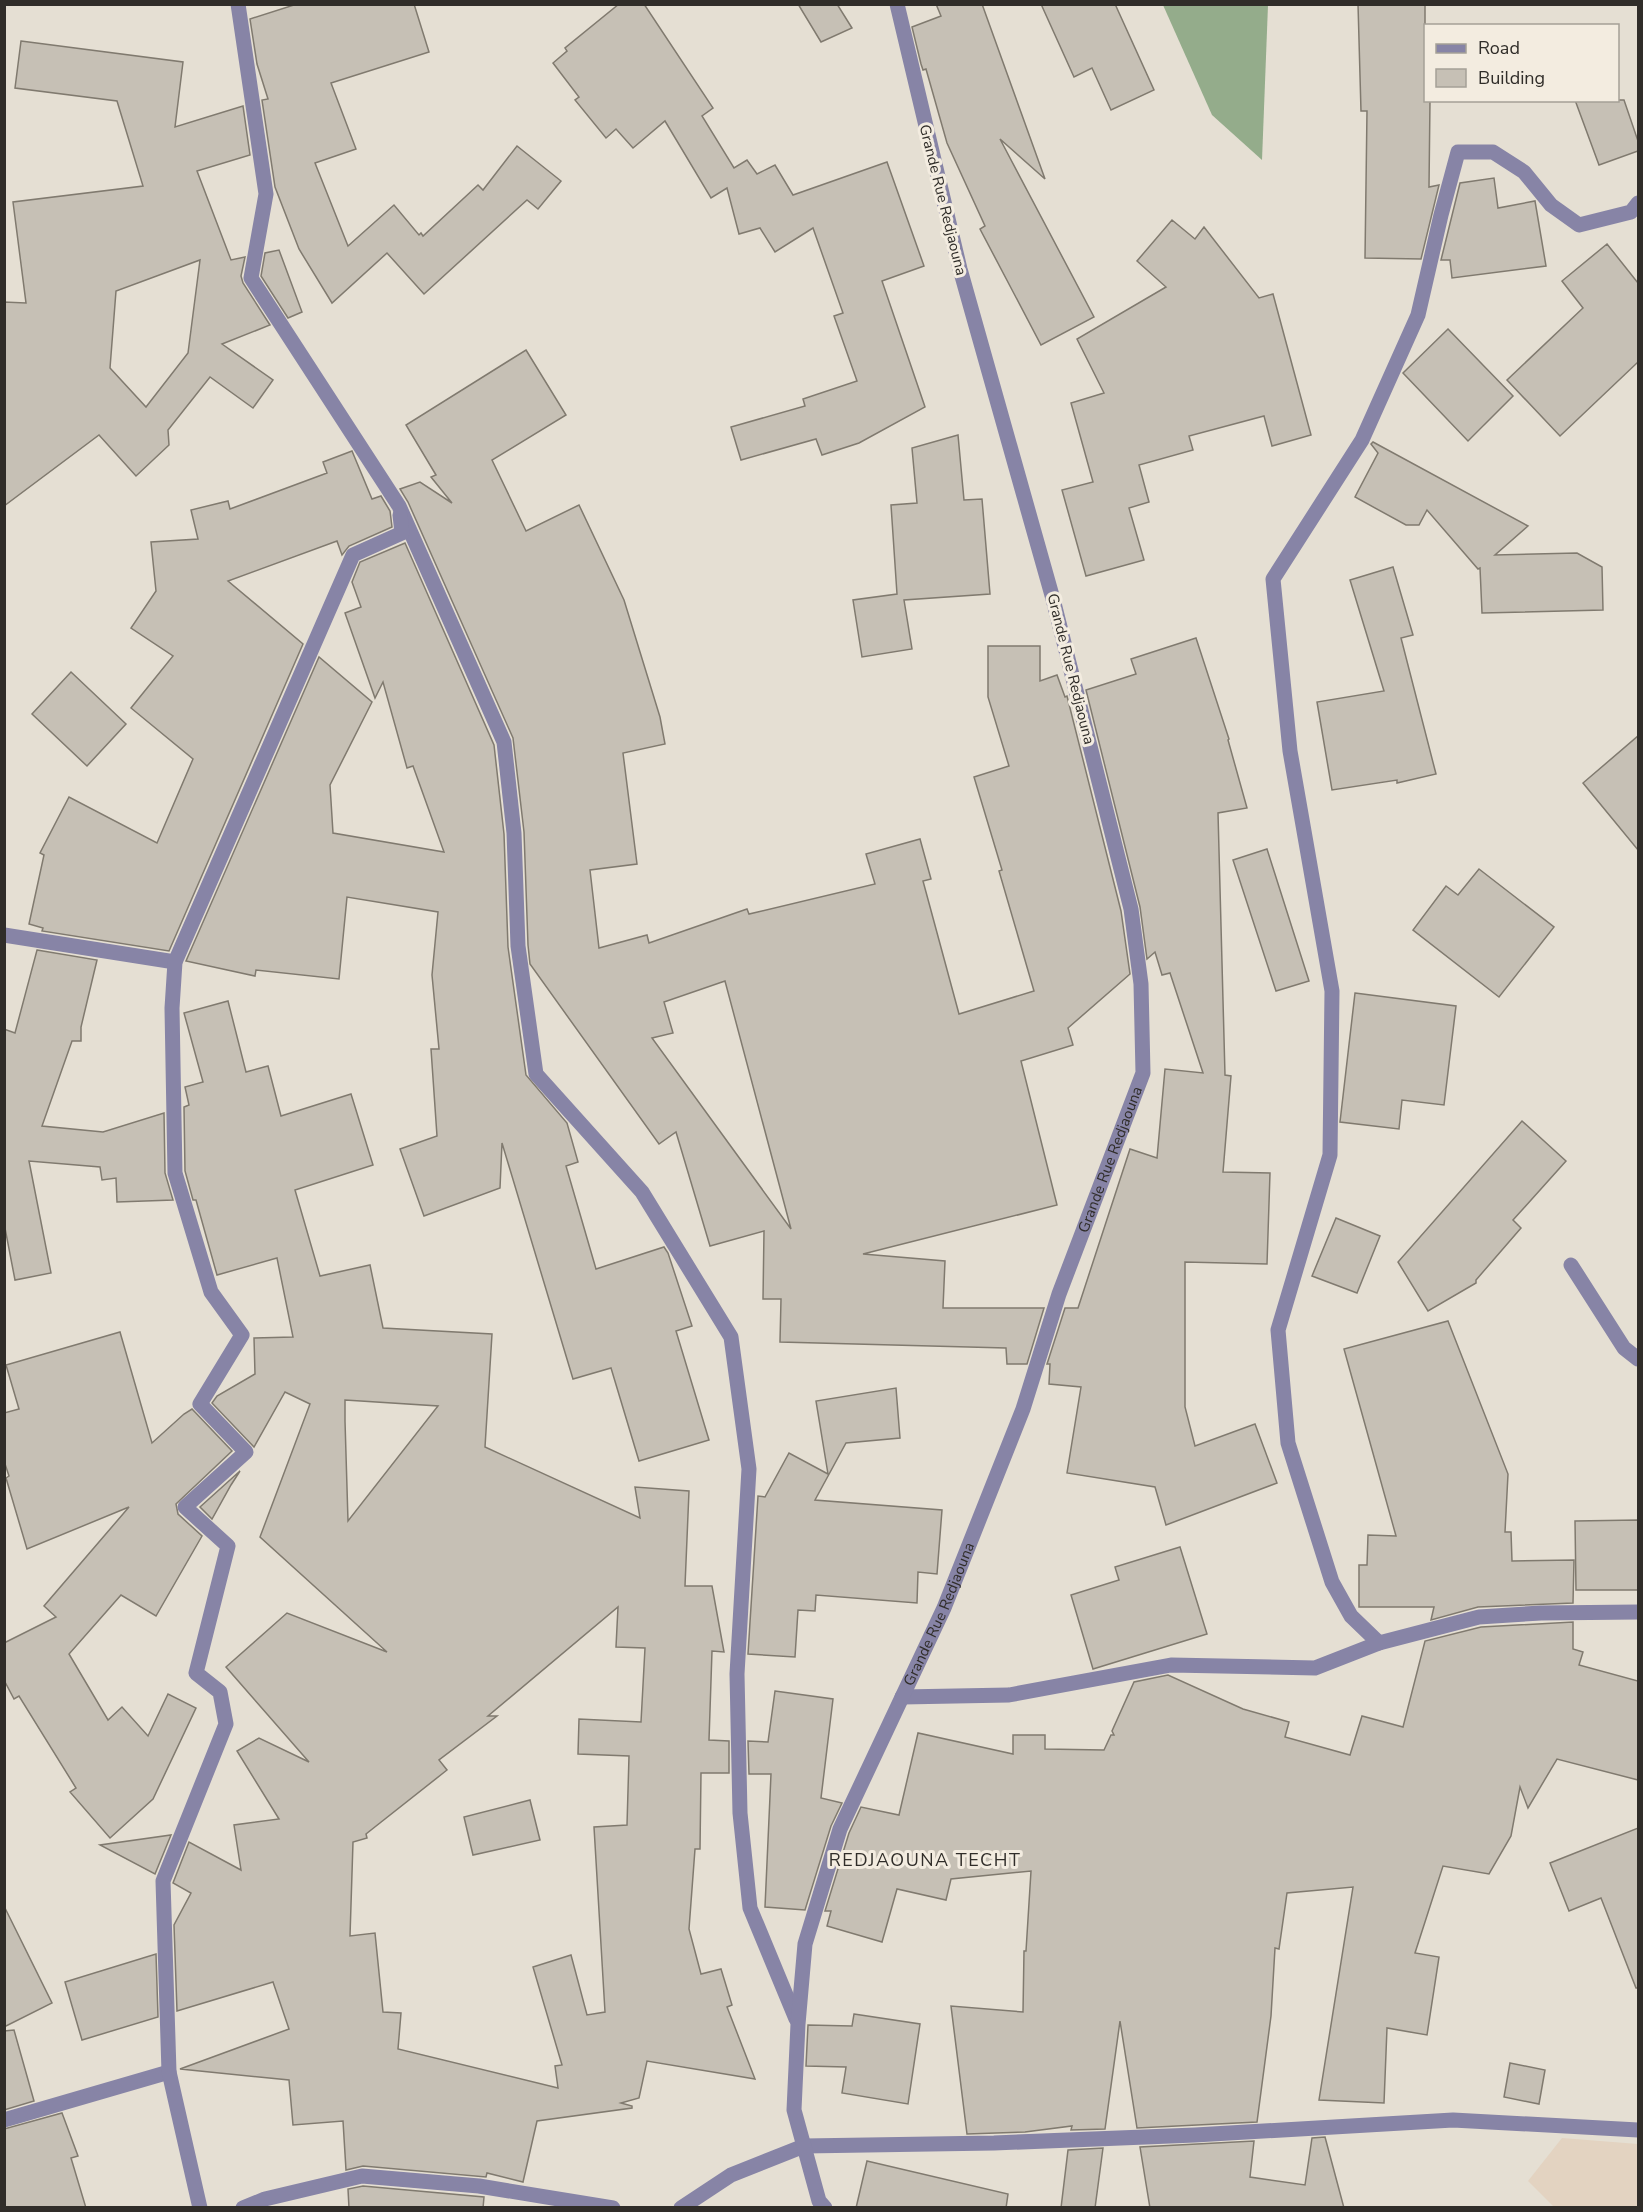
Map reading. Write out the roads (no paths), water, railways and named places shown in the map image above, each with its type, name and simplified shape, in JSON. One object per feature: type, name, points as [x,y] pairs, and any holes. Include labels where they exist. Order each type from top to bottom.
[{"type":"street","points":[[238,4],[266,194],[251,279],[399,506],[504,742],[513,833],[518,946],[536,1074],[642,1192],[731,1337],[749,1469],[737,1674],[740,1813],[750,1908],[782,1980],[798,2024]]},
{"type":"street","name":"Grande Rue Redjaouna","points":[[820,2205],[794,2110],[805,1944],[840,1829],[944,1608],[1023,1409],[1059,1294],[1143,1073],[1141,984],[1131,909],[1053,599],[960,269],[897,4]]},
{"type":"street","points":[[1379,1643],[1351,1616],[1332,1582],[1288,1443],[1278,1330],[1330,1155],[1332,991],[1290,752],[1273,579],[1362,440],[1418,315],[1458,152],[1493,152],[1524,172],[1551,205],[1579,225],[1636,211]]},
{"type":"street","points":[[200,2208],[169,2072],[163,1881],[226,1724],[220,1692],[196,1673],[228,1546],[185,1507],[246,1452],[200,1404],[242,1335],[211,1292],[176,1173],[172,1008],[175,962],[353,555],[402,533],[399,506]]},
{"type":"street","points":[[4,934],[175,962]]},
{"type":"street","points":[[1571,1265],[1624,1348],[1638,1359]]},
{"type":"street","points":[[902,1697],[1009,1695],[1171,1665],[1315,1668],[1379,1643],[1479,1617],[1541,1613],[1638,1612]]},
{"type":"street","points":[[4,2120],[169,2072]]},
{"type":"street","points":[[681,2208],[731,2175],[804,2146],[994,2144],[1207,2135],[1453,2120],[1638,2130]]},
{"type":"street","points":[[243,2208],[265,2199],[362,2176],[479,2186],[613,2208]]},
{"type":"district","name":"REDJAOUNA TECHT","points":[[925,1860]]}]
